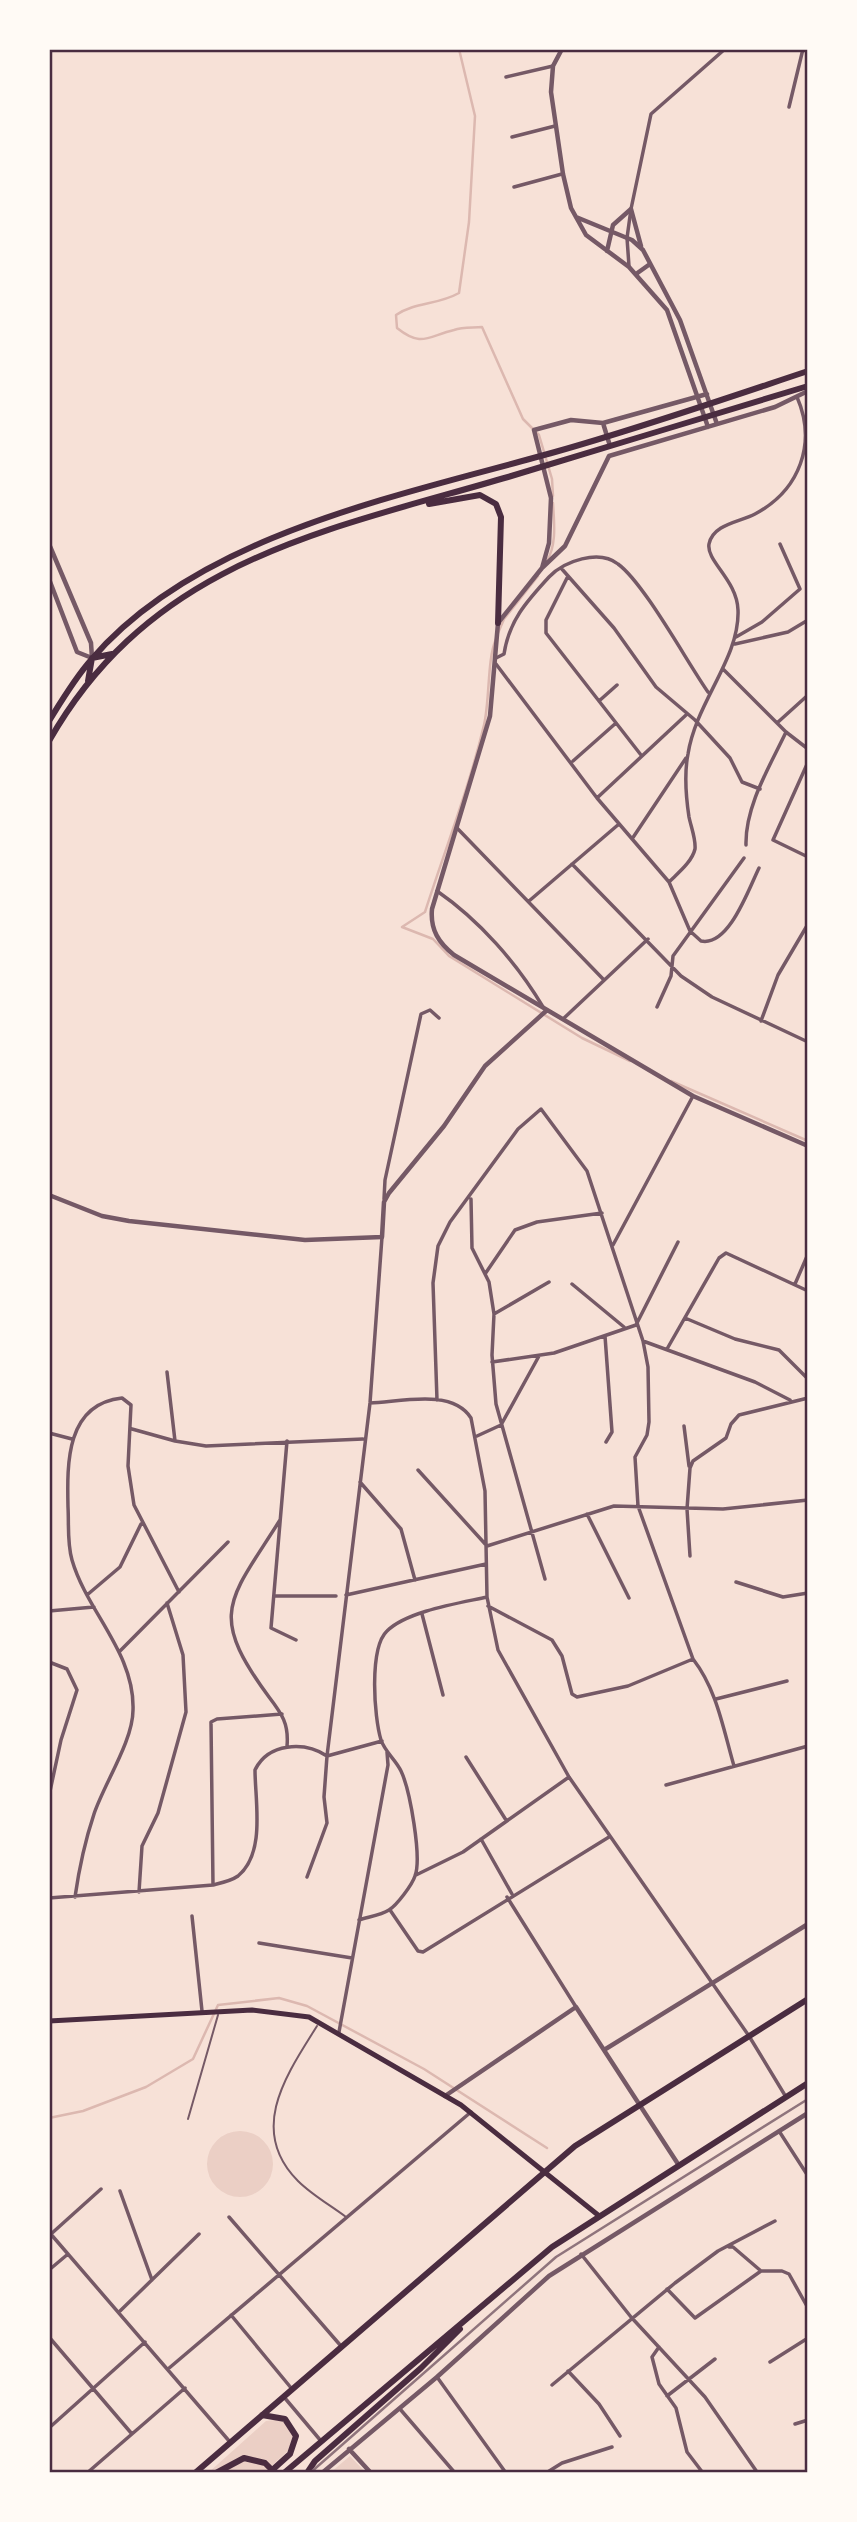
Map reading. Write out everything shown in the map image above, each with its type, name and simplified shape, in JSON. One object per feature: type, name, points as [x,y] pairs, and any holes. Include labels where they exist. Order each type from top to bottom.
[{"type":"main road","points":[[49,721],[92,658],[126,626],[163,597],[247,547],[356,510],[607,436],[808,371]]},
{"type":"main road","points":[[49,741],[88,681],[132,634],[169,607],[238,564],[274,548],[399,509],[714,415],[807,392]]},
{"type":"main road","points":[[399,509],[480,495],[496,504],[501,517],[498,622]]},
{"type":"main road","points":[[92,658],[112,654]]},
{"type":"main road","points":[[88,681],[92,658]]},
{"type":"main road","points":[[195,2473],[575,2146],[808,1999]]},
{"type":"main road","points":[[49,2021],[219,2010],[286,2012],[320,2022],[471,2112],[597,2215]]},
{"type":"main road","points":[[284,2473],[552,2247],[597,2215],[808,2083]]},
{"type":"main road","points":[[307,2473],[315,2460],[421,2368],[481,2308]]},
{"type":"main road","points":[[262,2414],[285,2419],[295,2429],[296,2436],[290,2454],[269,2473]]},
{"type":"main road","points":[[216,2473],[235,2461],[255,2458],[275,2473]]},
{"type":"street","points":[[562,49],[553,65],[551,92],[563,174],[576,216],[586,235],[629,267],[670,316],[708,426]]},
{"type":"street","points":[[629,267],[626,238],[651,114],[725,49]]},
{"type":"street","points":[[789,107],[803,49]]},
{"type":"street","points":[[506,77],[553,65]]},
{"type":"street","points":[[512,136],[555,126]]},
{"type":"street","points":[[513,187],[563,174]]},
{"type":"street","points":[[607,251],[609,232],[631,209]]},
{"type":"street","points":[[631,209],[643,250],[680,320],[717,424]]},
{"type":"street","points":[[576,216],[626,238],[643,250]]},
{"type":"street","points":[[636,274],[650,264]]},
{"type":"street","points":[[807,392],[775,407],[609,456],[565,546],[542,568],[498,622],[490,716],[432,909],[433,929],[439,941],[454,955],[546,1012],[693,1096],[808,1146]]},
{"type":"street","points":[[542,568],[549,543],[551,498],[534,430],[571,420],[603,423],[707,394]]},
{"type":"street","points":[[669,883],[690,860],[695,848],[687,798],[687,756],[695,720],[723,669],[736,637],[737,595],[731,581],[711,557],[708,548],[717,530],[758,513],[776,499],[799,470],[807,447],[807,423],[797,397]]},
{"type":"street","points":[[603,423],[610,447]]},
{"type":"street","points":[[736,637],[762,622],[800,589],[780,544]]},
{"type":"street","points":[[49,545],[89,639],[92,658],[82,656],[76,650],[49,579]]},
{"type":"street","points":[[496,661],[504,654],[515,617],[554,572],[592,557],[620,564],[644,594],[708,692]]},
{"type":"street","points":[[561,568],[614,628],[656,687],[695,720],[730,758],[742,782],[760,789]]},
{"type":"street","points":[[568,576],[546,620],[546,633],[641,755]]},
{"type":"street","points":[[733,645],[788,632],[808,620]]},
{"type":"street","points":[[496,661],[597,798],[669,883],[690,931],[707,942],[728,929],[759,868]]},
{"type":"street","points":[[723,669],[786,732],[808,748]]},
{"type":"street","points":[[599,701],[617,685]]},
{"type":"street","points":[[777,723],[808,695]]},
{"type":"street","points":[[597,798],[686,715]]},
{"type":"street","points":[[572,762],[615,723]]},
{"type":"street","points":[[746,845],[747,826],[760,789],[786,732]]},
{"type":"street","points":[[632,839],[687,756]]},
{"type":"street","points":[[808,762],[774,840],[808,857]]},
{"type":"street","points":[[529,901],[619,824]]},
{"type":"street","points":[[456,827],[604,980]]},
{"type":"street","points":[[657,1007],[671,976],[670,964],[690,931],[727,885],[744,858]]},
{"type":"street","points":[[572,864],[681,975],[712,997],[808,1042]]},
{"type":"street","points":[[438,891],[469,916],[531,986],[546,1012]]},
{"type":"street","points":[[761,1021],[778,975],[808,924]]},
{"type":"street","points":[[561,1020],[648,939]]},
{"type":"street","points":[[307,1877],[327,1823],[324,1800],[327,1756],[363,1439],[370,1403],[385,1180],[421,1014],[430,1010],[439,1018]]},
{"type":"street","points":[[384,1202],[485,1066],[546,1012]]},
{"type":"street","points":[[612,1247],[693,1096]]},
{"type":"street","points":[[437,1400],[435,1258],[443,1234],[519,1129],[541,1109],[587,1171],[643,1341],[648,1367],[649,1422],[647,1435],[635,1457],[638,1506],[693,1659],[708,1679],[716,1699],[734,1766]]},
{"type":"street","points":[[49,1195],[102,1216],[129,1221],[305,1240],[382,1237]]},
{"type":"street","points":[[471,1197],[472,1248],[485,1274],[494,1314],[492,1362],[501,1424],[545,1580]]},
{"type":"street","points":[[485,1274],[515,1230],[537,1222],[602,1213]]},
{"type":"street","points":[[492,1362],[539,1356],[636,1325],[678,1242]]},
{"type":"street","points":[[667,1349],[719,1258],[726,1253],[808,1291]]},
{"type":"street","points":[[795,1284],[808,1254]]},
{"type":"street","points":[[494,1314],[549,1282]]},
{"type":"street","points":[[572,1284],[625,1328]]},
{"type":"street","points":[[685,1318],[734,1339],[779,1350],[808,1379]]},
{"type":"street","points":[[605,1336],[612,1432],[606,1441]]},
{"type":"street","points":[[643,1341],[755,1382],[792,1401]]},
{"type":"street","points":[[477,1436],[501,1424],[539,1356]]},
{"type":"street","points":[[167,1372],[175,1441]]},
{"type":"street","points":[[75,1897],[94,1814],[134,1713],[132,1693],[119,1652],[87,1595],[70,1553],[67,1474],[72,1439],[84,1415],[94,1406],[122,1398],[131,1405],[130,1486],[141,1524],[161,1554],[179,1592]]},
{"type":"street","points":[[690,1468],[693,1461],[726,1438],[739,1415],[808,1398]]},
{"type":"street","points":[[370,1403],[437,1400],[456,1404],[466,1410],[477,1436],[485,1492],[487,1597],[498,1650],[569,1777],[749,2036],[786,2097]]},
{"type":"street","points":[[684,1426],[690,1468],[687,1508],[690,1556]]},
{"type":"street","points":[[132,1429],[206,1447],[363,1439]]},
{"type":"street","points":[[49,1433],[72,1439]]},
{"type":"street","points":[[287,1441],[272,1630],[296,1640]]},
{"type":"street","points":[[418,1470],[487,1546]]},
{"type":"street","points":[[360,1482],[401,1529],[415,1580]]},
{"type":"street","points":[[487,1546],[614,1506],[745,1508],[808,1500]]},
{"type":"street","points":[[587,1514],[629,1598]]},
{"type":"street","points":[[281,1520],[242,1583],[230,1617],[237,1650],[282,1714],[289,1730],[287,1746]]},
{"type":"street","points":[[87,1595],[120,1567],[141,1524]]},
{"type":"street","points":[[119,1652],[228,1542]]},
{"type":"street","points":[[346,1595],[486,1564]]},
{"type":"street","points":[[736,1582],[783,1597],[808,1593]]},
{"type":"street","points":[[274,1596],[337,1596]]},
{"type":"street","points":[[416,1875],[408,1790],[396,1761],[382,1741],[376,1651],[388,1630],[422,1614],[487,1597]]},
{"type":"street","points":[[139,1892],[142,1846],[158,1812],[186,1712],[183,1655],[167,1603]]},
{"type":"street","points":[[488,1606],[552,1640],[562,1657],[572,1694],[577,1697],[628,1686],[693,1659]]},
{"type":"street","points":[[49,1611],[94,1607]]},
{"type":"street","points":[[422,1614],[443,1695]]},
{"type":"street","points":[[49,1662],[66,1669],[77,1690],[61,1740],[49,1796]]},
{"type":"street","points":[[716,1699],[787,1681]]},
{"type":"street","points":[[213,1885],[211,1722],[217,1719],[282,1714]]},
{"type":"street","points":[[49,1898],[213,1885],[237,1877],[252,1849],[257,1823],[255,1770],[264,1757],[287,1746],[318,1751],[327,1756],[382,1741]]},
{"type":"street","points":[[666,1784],[808,1746]]},
{"type":"street","points":[[339,2032],[388,1765],[387,1751]]},
{"type":"street","points":[[466,1758],[506,1820]]},
{"type":"street","points":[[359,1920],[390,1910],[416,1875],[463,1852],[569,1777]]},
{"type":"street","points":[[390,1910],[421,1953],[609,1837]]},
{"type":"street","points":[[481,1839],[510,1896],[576,2007],[678,2164]]},
{"type":"street","points":[[192,1916],[202,2011]]},
{"type":"street","points":[[604,2050],[808,1924]]},
{"type":"street","points":[[259,1943],[352,1958]]},
{"type":"street","points":[[446,2096],[576,2007]]},
{"type":"street","points":[[168,2369],[471,2112]]},
{"type":"street","points":[[321,2473],[437,2378],[531,2291],[581,2254],[808,2113]]},
{"type":"street","points":[[779,2131],[808,2176]]},
{"type":"street","points":[[102,2189],[50,2233],[230,2442]]},
{"type":"street","points":[[120,2192],[152,2280]]},
{"type":"street","points":[[229,2217],[342,2347]]},
{"type":"street","points":[[552,2385],[667,2289],[727,2247],[775,2221]]},
{"type":"street","points":[[119,2312],[199,2234]]},
{"type":"street","points":[[727,2247],[733,2247],[761,2271],[789,2274],[808,2308]]},
{"type":"street","points":[[49,2270],[68,2254]]},
{"type":"street","points":[[581,2254],[631,2317],[710,2404],[757,2472]]},
{"type":"street","points":[[667,2289],[695,2318],[761,2271]]},
{"type":"street","points":[[231,2315],[292,2389]]},
{"type":"street","points":[[770,2362],[808,2338]]},
{"type":"street","points":[[50,2341],[132,2434]]},
{"type":"street","points":[[49,2428],[145,2342]]},
{"type":"street","points":[[659,2347],[652,2357],[659,2384],[676,2408],[687,2452],[703,2473]]},
{"type":"street","points":[[667,2397],[715,2359]]},
{"type":"street","points":[[568,2371],[599,2404],[620,2436]]},
{"type":"street","points":[[437,2378],[506,2473]]},
{"type":"street","points":[[87,2473],[185,2388]]},
{"type":"street","points":[[285,2397],[321,2441]]},
{"type":"street","points":[[400,2409],[455,2473]]},
{"type":"street","points":[[795,2424],[808,2420]]},
{"type":"street","points":[[546,2473],[562,2463],[612,2446]]},
{"type":"street","points":[[349,2449],[371,2473]]},
{"type":"street","points":[[749,2473],[765,2473]]},
{"type":"lane","points":[[188,2119],[219,2010]]},
{"type":"lane","points":[[320,2022],[284,2079],[275,2101],[274,2127],[280,2153],[299,2182],[346,2217]]},
{"type":"shaded area","points":[[246,2131],[264,2140],[271,2151],[271,2177],[264,2188],[253,2195],[234,2197],[216,2188],[209,2177],[207,2158],[216,2140],[227,2133]]},
{"type":"shaded area","points":[[266,2421],[285,2422],[294,2436],[292,2447],[264,2473],[208,2473]]},
{"type":"shaded area","points":[[350,2456],[366,2473],[330,2473]]},
{"type":"waterway","points":[[459,49],[475,116],[469,222],[459,293],[403,311],[396,315],[397,328],[413,338],[425,339],[457,329],[482,327],[523,419],[539,435],[552,479],[553,496]]},
{"type":"waterway","points":[[547,561],[554,540],[553,503]]},
{"type":"waterway","points":[[498,633],[504,619],[538,576]]},
{"type":"waterway","points":[[496,639],[491,657],[484,725],[464,796],[425,912],[402,927],[433,939],[449,956],[582,1038],[630,1061]]},
{"type":"waterway","points":[[671,1081],[808,1141]]},
{"type":"waterway","points":[[49,2118],[83,2111],[146,2087],[193,2059],[218,2005],[279,1998],[307,2006],[424,2069],[547,2148]]},
{"type":"railway","points":[[310,2473],[556,2257],[808,2099]]}]
